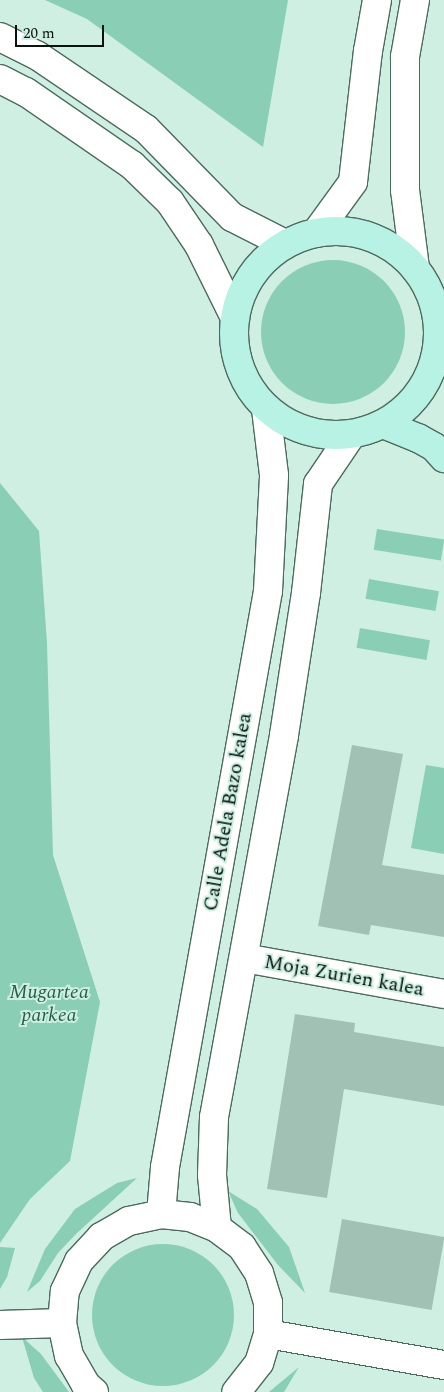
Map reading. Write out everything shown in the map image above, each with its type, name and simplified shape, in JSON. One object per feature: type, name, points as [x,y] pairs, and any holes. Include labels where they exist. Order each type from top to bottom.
[{"type":"main road","points":[[343,231],[370,237],[395,250],[415,268],[431,295],[438,325],[440,364],[408,407],[383,424],[351,434],[320,434],[291,426],[266,409],[246,382],[235,352],[235,318],[244,289],[262,263],[286,244],[316,233],[343,231]]},
{"type":"main road","points":[[383,424],[418,438],[434,447],[444,458]]},
{"type":"street","points":[[316,233],[353,182],[368,51],[377,0]]},
{"type":"street","points":[[415,0],[406,57],[406,190],[415,268]]},
{"type":"street","points":[[0,37],[38,56],[146,129],[232,218],[286,244]]},
{"type":"street","points":[[0,79],[26,92],[132,166],[170,202],[199,245],[235,318]]},
{"type":"street","name":"Calle Adela Bazo kalea","points":[[161,1214],[167,1153],[268,591],[274,475],[266,409]]},
{"type":"street","name":"Calle Adela Bazo kalea","points":[[217,1228],[212,1175],[214,1117],[244,958],[300,631],[318,484],[351,434]]},
{"type":"street","name":"Moja Zurien kalea","points":[[244,958],[444,994]]},
{"type":"street","points":[[94,1392],[86,1385],[69,1356],[62,1323],[65,1291],[78,1261],[100,1237],[129,1221],[161,1214],[190,1217],[217,1228],[242,1247],[259,1273],[268,1303],[268,1334],[258,1363],[236,1392]]},
{"type":"street","points":[[0,1325],[62,1323]]},
{"type":"street","points":[[268,1334],[444,1365]]},
{"type":"green space","points":[[45,0],[288,0],[263,147],[87,19]]},
{"type":"green space","points":[[333,260],[360,266],[373,272],[384,281],[393,292],[399,305],[405,332],[399,359],[393,372],[384,383],[373,392],[360,398],[333,404],[306,398],[293,392],[282,383],[273,372],[267,359],[261,332],[267,305],[273,292],[282,281],[293,272],[306,266]]},
{"type":"green space","name":"Mugartea parkea","points":[[0,483],[39,531],[47,643],[53,855],[100,1002],[70,1161],[30,1199],[0,1243]]},
{"type":"green space","points":[[377,529],[444,540],[441,560],[374,550]]},
{"type":"green space","points":[[369,579],[439,591],[435,611],[366,599]]},
{"type":"green space","points":[[360,628],[430,640],[426,660],[357,648]]},
{"type":"green space","points":[[426,765],[444,768],[444,854],[411,848]]},
{"type":"green space","points":[[137,1178],[76,1234],[58,1253],[40,1281],[27,1292],[45,1249],[75,1209],[117,1183]]},
{"type":"green space","points":[[228,1191],[257,1209],[289,1247],[305,1293],[278,1265],[238,1213]]},
{"type":"green space","points":[[163,1244],[177,1245],[190,1249],[203,1256],[213,1265],[222,1275],[229,1288],[233,1301],[233,1329],[229,1342],[222,1355],[213,1365],[203,1374],[190,1381],[177,1385],[163,1386],[149,1385],[136,1381],[123,1374],[113,1365],[104,1355],[97,1342],[93,1329],[92,1315],[93,1301],[97,1288],[104,1275],[113,1265],[123,1256],[136,1249],[149,1245]]},
{"type":"green space","points":[[0,1247],[15,1248],[7,1277],[0,1289]]},
{"type":"green space","points":[[22,1337],[41,1354],[69,1392],[43,1392],[34,1378]]},
{"type":"green space","points":[[299,1367],[284,1392],[269,1392]]},
{"type":"building","points":[[352,745],[403,754],[382,865],[444,875],[444,937],[371,925],[369,935],[318,926]]},
{"type":"building","points":[[295,1014],[355,1023],[354,1032],[444,1047],[444,1106],[344,1089],[327,1198],[267,1189]]},
{"type":"building","points":[[342,1219],[444,1237],[432,1310],[329,1292]]}]
